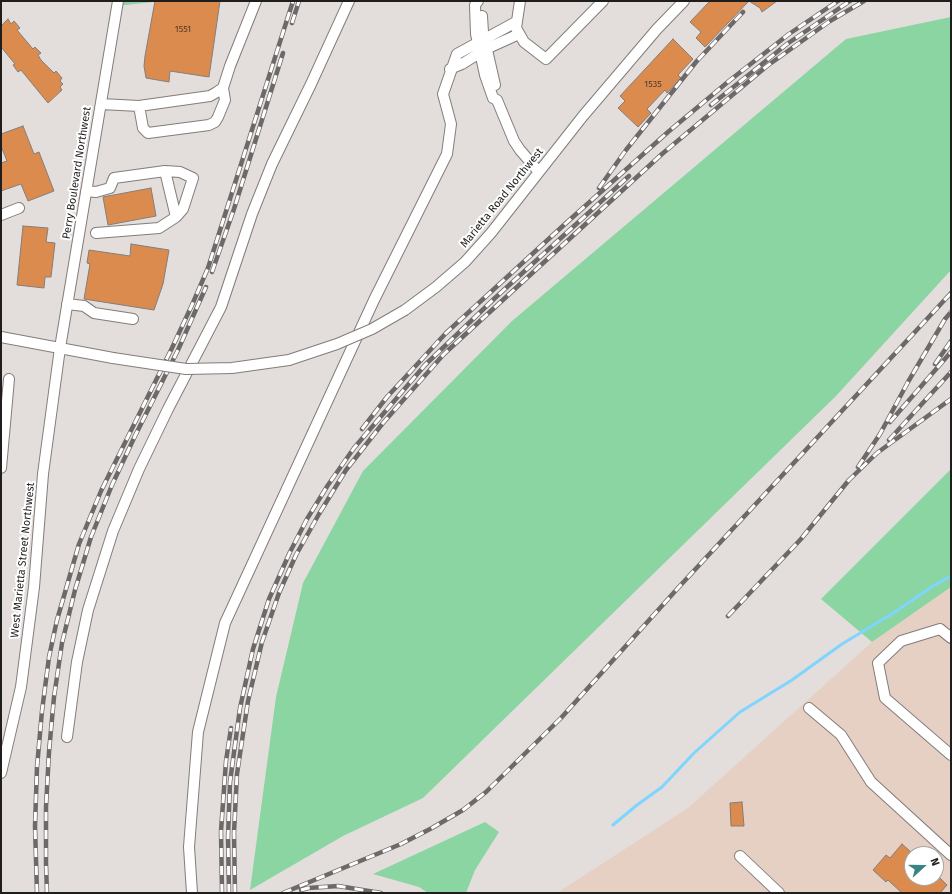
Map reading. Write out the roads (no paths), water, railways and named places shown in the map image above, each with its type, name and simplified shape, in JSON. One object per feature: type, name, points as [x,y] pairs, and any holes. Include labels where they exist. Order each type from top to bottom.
[{"type":"street","name":"Perry Boulevard Northwest","points":[[60,348],[118,1]]},
{"type":"street","points":[[140,106],[143,128],[148,133],[209,125],[218,117],[225,100],[223,88],[230,66],[256,1]]},
{"type":"street","points":[[67,737],[77,662],[88,610],[113,531],[145,456],[221,307],[252,214],[272,164],[349,1]]},
{"type":"street","points":[[479,1],[484,75],[493,98],[497,100],[520,150],[539,172]]},
{"type":"street","points":[[520,1],[516,28],[524,42],[546,59],[603,1]]},
{"type":"street","name":"Marietta Road Northwest","points":[[1,337],[113,358],[186,369],[232,368],[289,360],[337,344],[372,329],[405,310],[436,287],[465,262],[491,233],[583,116],[657,29],[684,1]]},
{"type":"street","points":[[192,893],[189,847],[198,732],[225,623],[374,300],[447,154],[451,124],[444,94],[450,69],[456,54],[516,22]]},
{"type":"street","points":[[450,69],[519,34]]},
{"type":"street","points":[[101,104],[140,106],[210,96],[223,88]]},
{"type":"street","points":[[165,171],[176,217]]},
{"type":"street","points":[[86,191],[96,192],[110,188],[114,178],[165,171],[180,172],[193,178],[183,208],[176,217],[159,228],[96,233]]},
{"type":"street","points":[[1,215],[19,208]]},
{"type":"street","points":[[68,304],[84,306],[94,313],[133,319]]},
{"type":"street","name":"West Marietta Street Northwest","points":[[1,773],[22,679],[34,587],[43,474],[60,348]]},
{"type":"street","points":[[1,468],[9,379]]},
{"type":"street","points":[[951,638],[940,629],[901,641],[878,663],[885,698],[951,755]]},
{"type":"street","points":[[809,708],[841,735],[871,782],[951,855]]},
{"type":"street","points":[[740,856],[779,893]]},
{"type":"waterway","points":[[613,825],[662,787],[694,753],[740,712],[792,680],[842,644],[951,576]]},
{"type":"railway","points":[[37,893],[35,826],[37,767],[49,657],[57,620],[79,544],[101,491],[172,348],[208,268],[293,1]]},
{"type":"railway","points":[[292,23],[299,1]]},
{"type":"railway","points":[[362,429],[387,397],[446,333],[565,224],[668,132],[729,81],[789,34],[838,1]]},
{"type":"railway","points":[[711,105],[787,44],[850,1]]},
{"type":"railway","points":[[235,893],[234,833],[237,774],[248,701],[262,642],[279,593],[296,555],[346,470],[383,423],[444,354],[662,154],[767,66],[830,21],[864,1]]},
{"type":"railway","points":[[599,188],[626,150],[696,62],[743,12]]},
{"type":"railway","points":[[212,272],[234,209],[283,53]]},
{"type":"railway","points":[[229,893],[228,837],[230,782],[240,708],[253,649],[269,599],[307,519],[328,485],[354,448],[425,365],[495,298],[629,176]]},
{"type":"railway","points":[[47,893],[46,807],[54,697],[62,643],[75,590],[91,537],[112,485],[178,350],[206,287]]},
{"type":"railway","points":[[283,893],[401,844],[463,810],[486,792],[561,718],[678,588],[951,293]]},
{"type":"railway","points":[[858,467],[880,434],[908,382],[945,319],[951,312]]},
{"type":"railway","points":[[935,364],[951,341]]},
{"type":"railway","points":[[890,422],[951,352]]},
{"type":"railway","points":[[889,440],[951,372]]},
{"type":"railway","points":[[728,616],[801,539],[849,480],[877,453],[951,399]]},
{"type":"railway","points":[[222,893],[221,831],[226,761],[231,728]]},
{"type":"railway","points":[[301,890],[308,888],[338,886],[381,893]]}]
